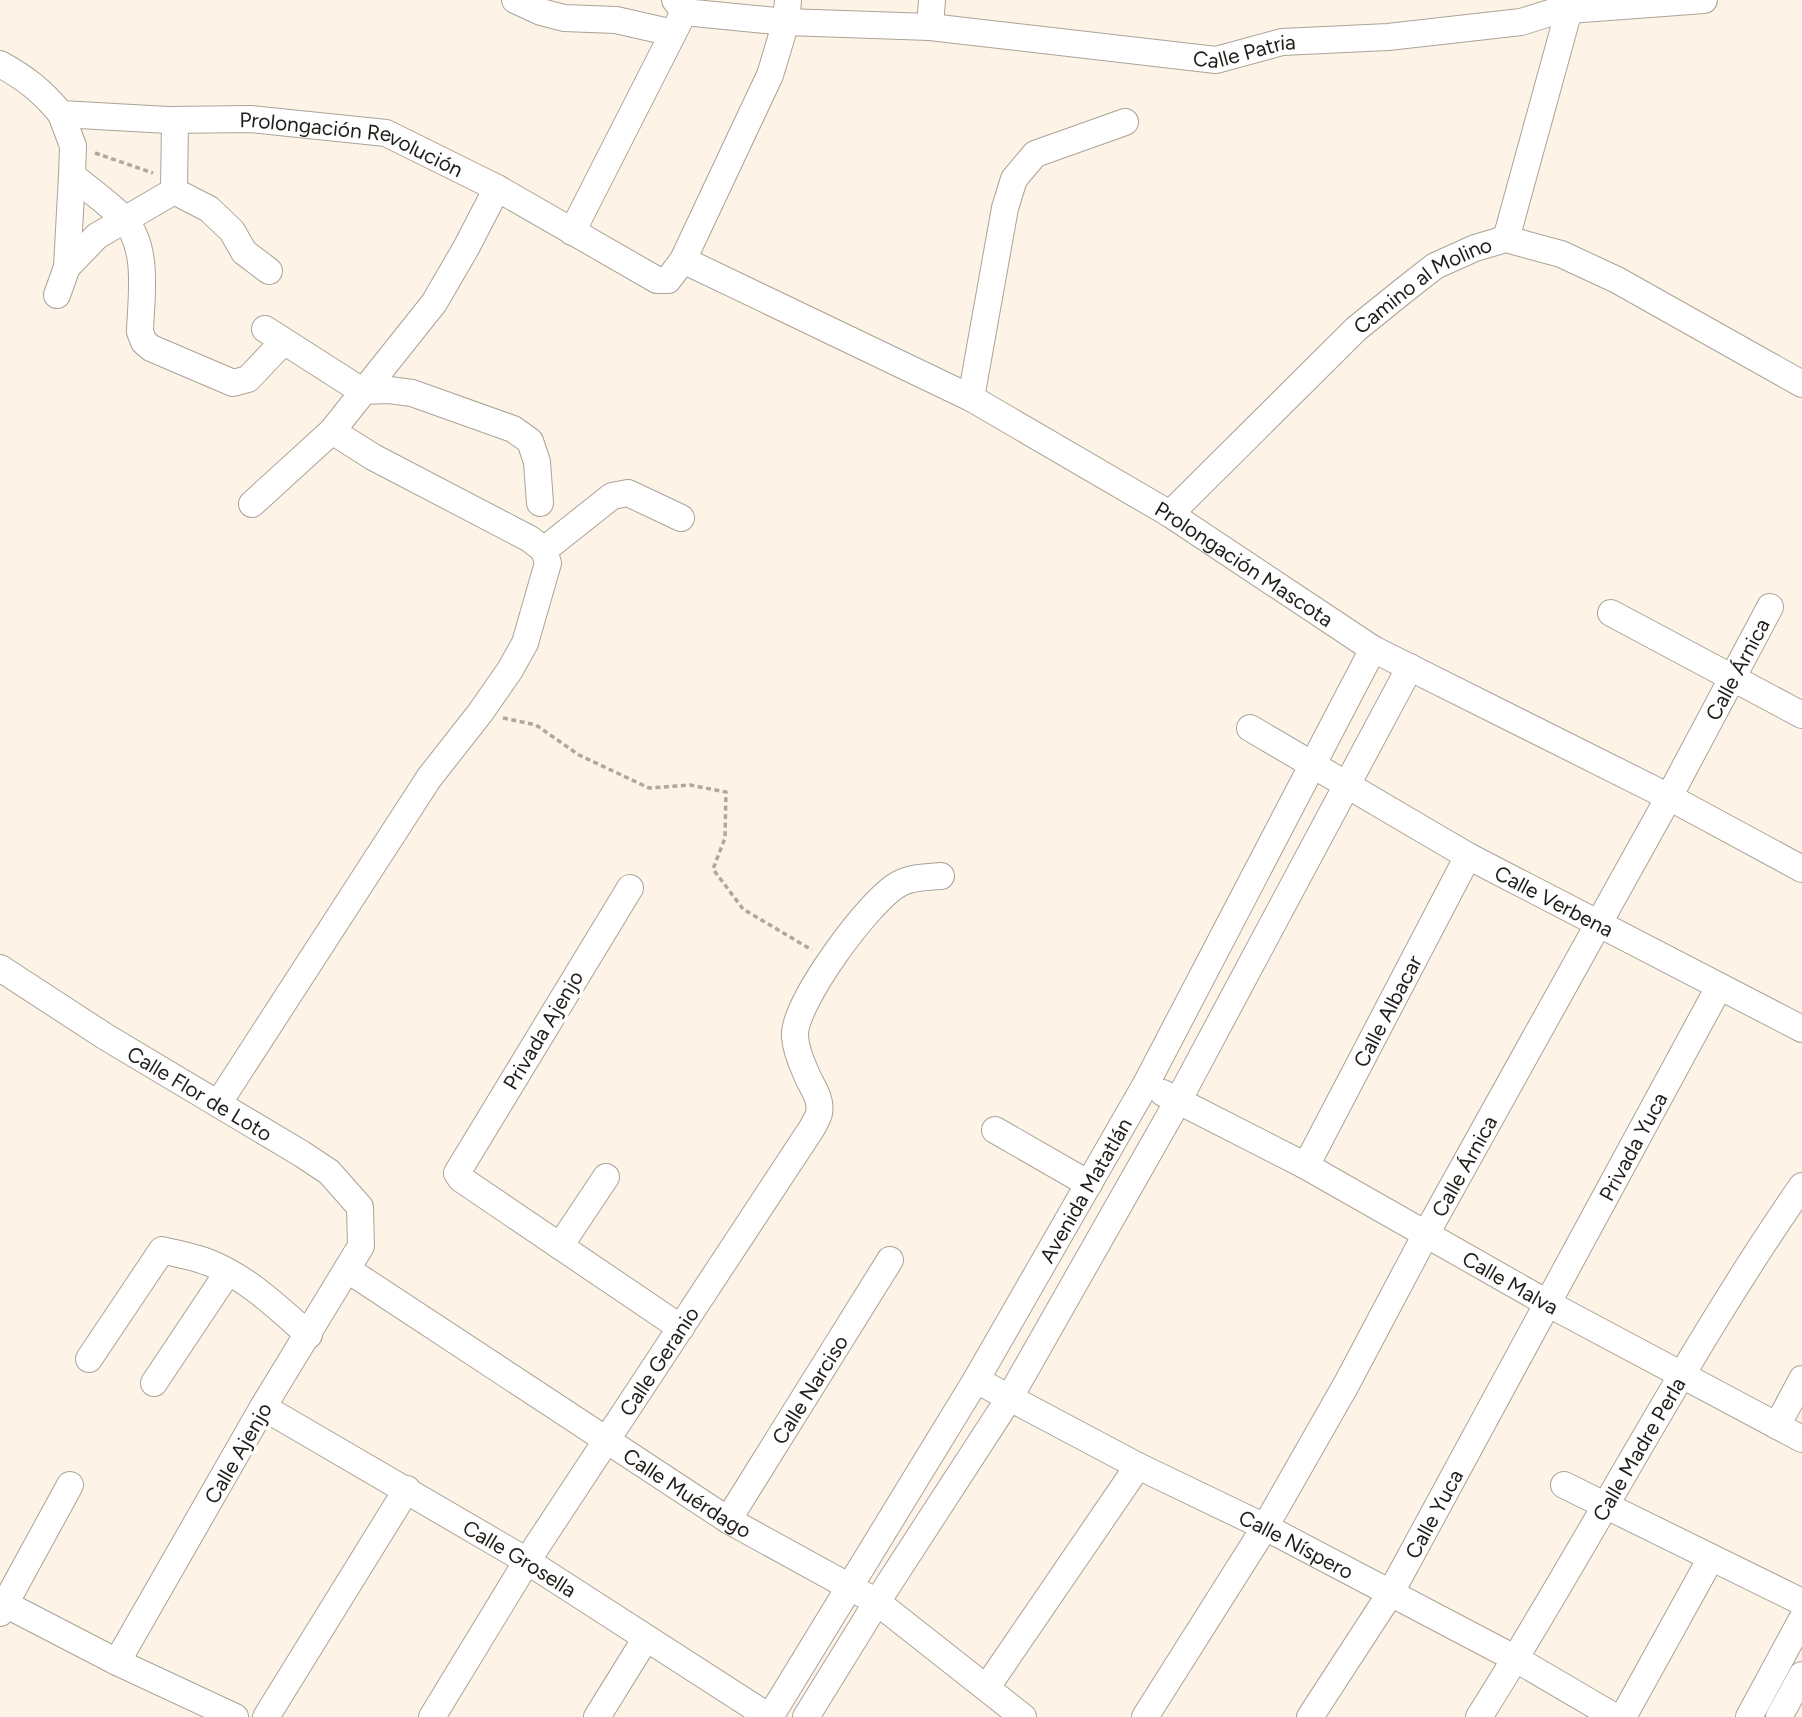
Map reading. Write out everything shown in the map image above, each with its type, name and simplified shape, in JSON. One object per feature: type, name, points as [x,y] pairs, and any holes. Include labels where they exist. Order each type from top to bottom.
[{"type":"street","name":"Calle Patria","points":[[515,0],[541,12],[564,18],[616,20],[787,11],[1216,60],[1282,42],[1388,37],[1521,22],[1556,7],[1704,0]]},
{"type":"street","points":[[930,27],[932,0]]},
{"type":"street","points":[[1506,239],[1556,7]]},
{"type":"street","points":[[684,260],[770,75],[787,11]]},
{"type":"street","points":[[572,232],[677,15]]},
{"type":"street","points":[[0,64],[28,79],[44,93],[61,114],[73,146],[67,267],[57,295]]},
{"type":"street","name":"Prolongación Revolución","points":[[61,114],[175,120],[251,119],[386,133],[497,188],[656,280],[668,280],[684,260]]},
{"type":"street","points":[[173,191],[175,120]]},
{"type":"street","points":[[971,398],[1005,208],[1014,179],[1035,154],[1125,122]]},
{"type":"street","points":[[72,174],[124,219],[138,245],[140,332],[144,342],[151,348],[233,383],[248,379],[274,335],[362,391],[389,390],[412,394],[513,429],[530,441],[537,462],[540,503],[573,527]]},
{"type":"street","points":[[252,503],[332,431],[434,303],[497,188]]},
{"type":"street","points":[[67,267],[97,236],[173,191]]},
{"type":"street","points":[[173,191],[209,209],[232,231],[244,252],[269,271]]},
{"type":"street","name":"Camino al Molino","points":[[1170,514],[1356,329],[1435,266],[1475,248],[1506,239],[1561,254],[1617,280],[1802,384]]},
{"type":"street","name":"Prolongación Mascota","points":[[684,260],[971,398],[1170,514],[1373,649],[1669,797],[1802,869]]},
{"type":"street","points":[[218,1104],[429,778],[510,670],[525,643],[548,564],[544,550],[530,539],[373,457],[332,431]]},
{"type":"street","points":[[544,550],[612,496],[628,493],[681,518]]},
{"type":"street","points":[[499,522],[540,503]]},
{"type":"street","name":"Calle Árnica","points":[[1145,1717],[1265,1527],[1346,1385],[1426,1234],[1669,797],[1770,607]]},
{"type":"street","points":[[1611,613],[1802,715]]},
{"type":"street","name":"Avenida Matatlán","points":[[769,1717],[976,1380],[1146,1084],[1373,649]]},
{"type":"street","name":"Avenida Matatlán","points":[[806,1717],[1010,1397],[1178,1101],[1410,667]]},
{"type":"street","name":"Calle Verbena","points":[[1250,728],[1468,856],[1802,1029]]},
{"type":"street","name":"Calle Albacar","points":[[1306,1166],[1468,856]]},
{"type":"street","points":[[829,960],[884,896],[898,884],[918,878],[941,876]]},
{"type":"street","name":"Privada Ajenjo","points":[[560,1246],[461,1179],[457,1173],[629,888]]},
{"type":"street","name":"Calle Geranio","points":[[432,1717],[527,1561],[812,1128],[819,1113],[817,1095],[806,1074],[794,1035],[799,1015],[829,960]]},
{"type":"street","name":"Calle Flor de Loto","points":[[0,968],[106,1037],[302,1153],[329,1172],[360,1207],[361,1246]]},
{"type":"street","name":"Privada Yuca","points":[[1547,1303],[1719,988]]},
{"type":"street","name":"Calle Malva","points":[[1146,1084],[1306,1166],[1547,1303],[1802,1439]]},
{"type":"street","points":[[995,1130],[1089,1184]]},
{"type":"street","points":[[606,1177],[560,1246],[681,1328]]},
{"type":"street","name":"Calle Madre Perla","points":[[1479,1717],[1516,1659],[1682,1375],[1802,1186]]},
{"type":"street","name":"Calle Ajenjo","points":[[117,1662],[361,1246]]},
{"type":"street","points":[[89,1359],[162,1250],[208,1262],[228,1272],[256,1289],[309,1335]]},
{"type":"street","name":"Calle Narciso","points":[[728,1520],[890,1260]]},
{"type":"street","name":"Calle Muérdago","points":[[348,1270],[728,1520],[877,1602],[1023,1717]]},
{"type":"street","points":[[155,1383],[228,1272]]},
{"type":"street","name":"Calle Yuca","points":[[1310,1717],[1390,1594],[1547,1303]]},
{"type":"street","points":[[1777,1426],[1802,1379]]},
{"type":"street","name":"Calle Níspero","points":[[976,1380],[1516,1659],[1615,1717]]},
{"type":"street","name":"Calle Grosella","points":[[264,1408],[527,1561],[769,1717]]},
{"type":"street","points":[[986,1687],[1138,1466]]},
{"type":"street","points":[[70,1485],[3,1609],[235,1717]]},
{"type":"street","points":[[1564,1485],[1802,1602]]},
{"type":"street","points":[[266,1717],[407,1489]]},
{"type":"street","points":[[1623,1717],[1711,1558]]},
{"type":"street","points":[[1749,1717],[1802,1619]]},
{"type":"street","points":[[597,1717],[646,1637]]},
{"type":"street","points":[[1779,1717],[1802,1675]]},
{"type":"path","points":[[73,146],[153,173],[173,191]]},
{"type":"path","points":[[480,713],[536,725],[579,755],[649,788],[690,785],[726,792],[725,838],[713,869],[743,909],[829,960]]}]
